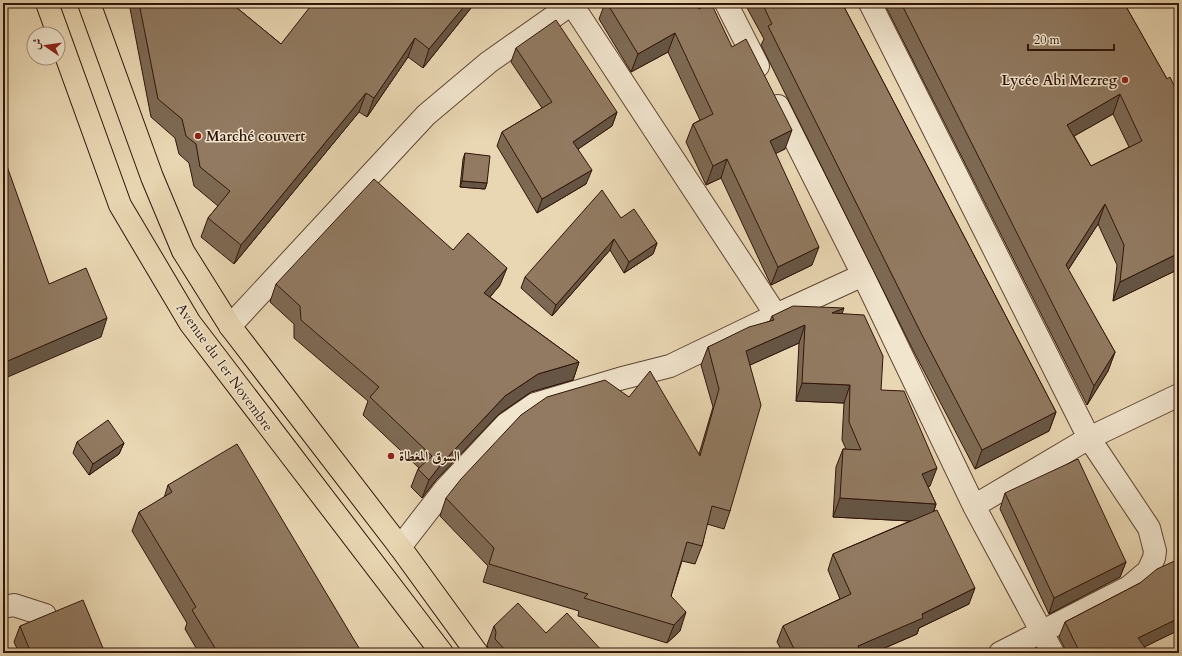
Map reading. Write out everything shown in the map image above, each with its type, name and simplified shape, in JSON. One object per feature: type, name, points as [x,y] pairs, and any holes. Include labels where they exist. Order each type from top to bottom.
[{"type":"main road","name":"Avenue du 1er Novembre","points":[[47,3],[120,204],[190,323],[442,653]]},
{"type":"main road","name":"Avenue du 1er Novembre","points":[[89,3],[152,177],[182,251],[230,326],[400,547],[477,653]]},
{"type":"street","points":[[230,326],[426,115],[489,62],[572,3],[776,314]]},
{"type":"street","points":[[726,3],[864,275],[974,506],[1053,653]]},
{"type":"street","points":[[870,3],[1089,438],[1149,528],[1155,551],[1154,558],[1148,571],[1130,587],[1000,653]]},
{"type":"street","points":[[400,547],[445,489],[506,424],[535,404],[619,378],[670,366],[776,314],[864,275]]},
{"type":"street","points":[[974,506],[1089,438],[1179,395]]},
{"type":"street","points":[[3,607],[14,605],[45,615]]},
{"type":"building","points":[[139,3],[231,3],[281,44],[313,3],[467,3],[429,49],[415,38],[374,98],[366,93],[241,245],[208,218],[230,191],[200,167],[196,144],[186,136],[182,119],[158,99]]},
{"type":"building","points":[[607,3],[696,3],[699,9],[711,3],[732,47],[746,39],[792,130],[770,141],[819,247],[778,267],[727,159],[713,166],[693,124],[713,114],[675,33],[638,54]]},
{"type":"building","points":[[762,3],[842,3],[1056,412],[982,450],[921,333],[768,26],[772,24]]},
{"type":"building","points":[[901,3],[1124,3],[1167,79],[1170,77],[1179,96],[1179,253],[1120,282],[1124,245],[1105,204],[1066,265],[1115,352],[1094,386]],"holes":[[[1120,94],[1142,141],[1091,166],[1067,125]]]},
{"type":"building","points":[[556,20],[617,112],[573,142],[592,170],[542,199],[502,132],[552,102],[516,48]]},
{"type":"building","points":[[465,153],[490,156],[487,183],[462,181]]},
{"type":"building","points":[[3,155],[49,284],[86,268],[107,318],[3,363]]},
{"type":"building","points":[[374,179],[453,250],[468,233],[507,268],[484,293],[579,362],[538,374],[505,396],[442,463],[429,480],[418,469],[432,456],[370,397],[379,387],[301,320],[300,306],[276,284]]},
{"type":"building","points":[[602,190],[621,218],[634,209],[657,243],[629,262],[614,239],[556,305],[525,277]]},
{"type":"building","points":[[793,306],[844,308],[832,313],[864,315],[883,356],[881,390],[904,391],[937,468],[922,474],[936,504],[840,498],[843,449],[861,450],[849,422],[850,385],[802,383],[805,325],[746,351],[761,405],[730,511],[712,506],[702,546],[687,542],[671,596],[686,612],[674,625],[584,598],[588,594],[489,564],[494,548],[446,498],[461,479],[521,415],[547,397],[605,380],[629,397],[650,371],[700,456],[719,389],[708,347],[749,327],[774,320],[772,316]]},
{"type":"building","points":[[108,420],[124,443],[93,464],[77,442]]},
{"type":"building","points":[[237,444],[362,653],[218,653],[192,610],[196,607],[139,512],[172,492],[168,485]]},
{"type":"building","points":[[1078,459],[1126,562],[1054,598],[1005,493]]},
{"type":"building","points":[[937,510],[975,588],[922,614],[923,618],[858,646],[861,653],[796,653],[783,626],[851,594],[833,554]]},
{"type":"building","points":[[1179,559],[1179,618],[1138,638],[1149,653],[1080,653],[1065,622],[1140,583],[1157,569]]},
{"type":"building","points":[[83,600],[105,653],[31,653],[20,626]]},
{"type":"building","points":[[518,603],[546,633],[567,613],[604,653],[508,653],[495,639],[496,632],[494,626]]},
{"type":"place","name":"Lycée Abi Mezreg","points":[[1125,80]]},
{"type":"place","name":"Marché couvert","points":[[198,136]]},
{"type":"place","name":"السوق المغطاة","points":[[391,456]]}]
